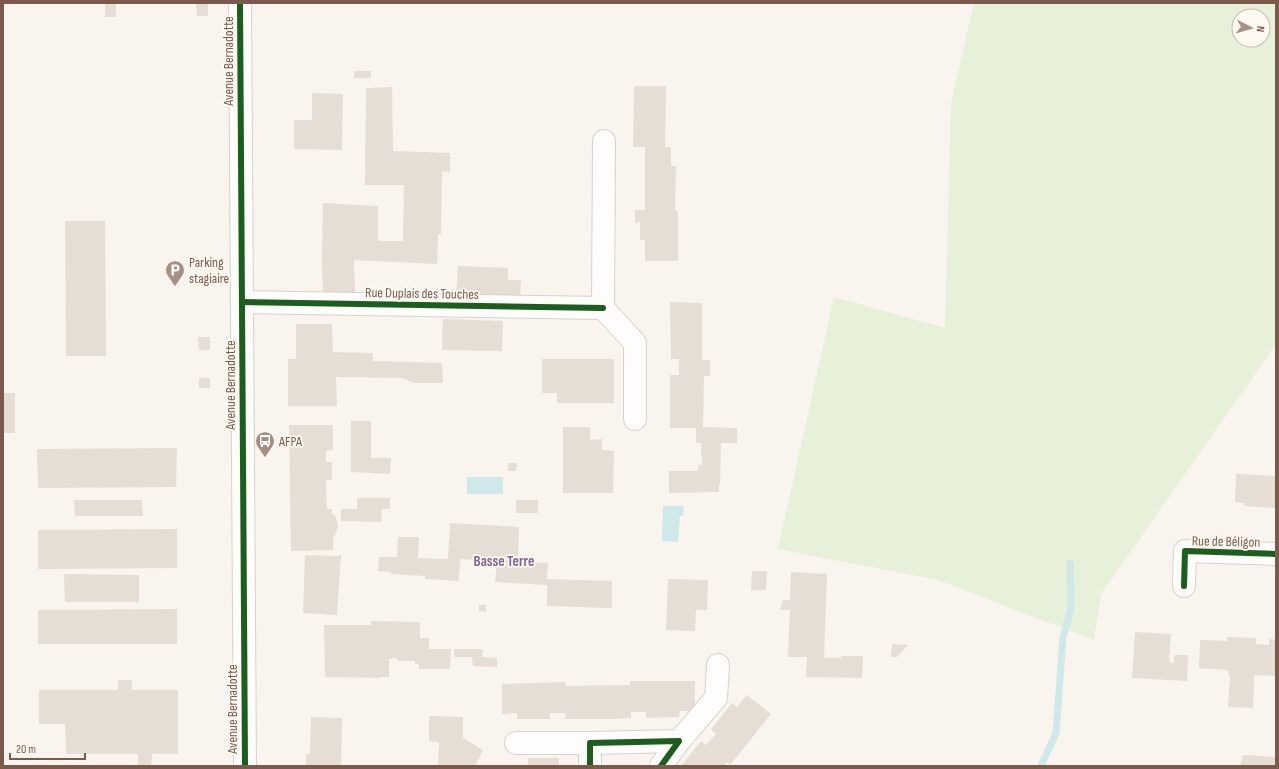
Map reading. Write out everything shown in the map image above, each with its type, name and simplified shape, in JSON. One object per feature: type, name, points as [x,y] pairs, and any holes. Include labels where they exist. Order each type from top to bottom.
[{"type":"street","name":"Avenue Bernadotte","points":[[240,3],[245,766]]},
{"type":"street","points":[[604,141],[603,308],[635,343],[635,419]]},
{"type":"street","name":"Rue Duplais des Touches","points":[[242,302],[603,308]]},
{"type":"street","name":"Rue de Béligon","points":[[1184,586],[1185,551],[1276,554]]},
{"type":"street","points":[[661,766],[679,741],[716,698],[718,665]]},
{"type":"street","points":[[516,743],[679,741]]},
{"type":"street","points":[[590,743],[590,766]]},
{"type":"green space","points":[[974,3],[1276,3],[1276,344],[1101,594],[1094,640],[938,580],[778,549],[834,297],[945,328],[951,103]]},
{"type":"water","points":[[467,477],[503,477],[503,494],[467,494]]},
{"type":"water","points":[[663,506],[684,506],[683,516],[680,516],[678,542],[662,541]]},
{"type":"building","points":[[105,3],[116,3],[116,17],[105,17]]},
{"type":"building","points":[[196,3],[208,3],[208,16],[197,16]]},
{"type":"building","points":[[354,71],[371,71],[371,78],[354,78]]},
{"type":"building","points":[[634,86],[666,86],[665,147],[671,147],[671,166],[676,166],[675,211],[678,211],[678,261],[645,261],[645,240],[640,240],[640,222],[635,223],[635,210],[645,210],[645,147],[633,147]]},
{"type":"building","points":[[392,87],[393,151],[450,153],[450,172],[442,171],[441,234],[438,234],[437,264],[354,260],[355,294],[323,293],[323,203],[378,206],[378,241],[403,241],[404,185],[365,185],[366,88]]},
{"type":"building","points":[[312,93],[343,94],[342,150],[294,149],[294,120],[312,120]]},
{"type":"building","points":[[65,221],[105,221],[106,356],[66,356]]},
{"type":"building","points":[[458,266],[508,268],[508,280],[521,280],[520,299],[456,297]]},
{"type":"building","points":[[670,302],[702,303],[702,360],[710,360],[710,376],[704,376],[703,427],[737,428],[737,443],[721,443],[719,492],[669,493],[669,471],[698,471],[698,465],[702,465],[701,443],[696,443],[696,428],[670,428],[670,375],[679,375],[679,359],[671,359]]},
{"type":"building","points":[[443,319],[503,321],[502,351],[442,350]]},
{"type":"building","points":[[296,324],[332,324],[333,352],[373,353],[373,361],[442,363],[443,383],[414,383],[402,378],[336,377],[337,406],[288,406],[288,359],[296,359]]},
{"type":"building","points":[[198,337],[210,337],[210,350],[199,350]]},
{"type":"building","points":[[542,359],[614,359],[614,403],[557,403],[557,393],[542,393]]},
{"type":"building","points":[[199,378],[210,378],[210,388],[199,388]]},
{"type":"building","points":[[3,393],[15,393],[15,433],[3,433]]},
{"type":"building","points":[[351,421],[371,421],[371,458],[391,458],[390,474],[351,472]]},
{"type":"building","points":[[289,425],[333,425],[333,450],[326,451],[326,462],[332,462],[332,480],[326,480],[327,509],[332,509],[332,513],[336,517],[338,527],[333,538],[333,550],[291,551]]},
{"type":"building","points":[[563,427],[590,427],[590,440],[602,439],[602,450],[614,451],[613,493],[563,493]]},
{"type":"building","points":[[177,448],[176,487],[38,488],[37,449]]},
{"type":"building","points":[[508,463],[517,463],[516,471],[508,471]]},
{"type":"building","points":[[1236,474],[1276,476],[1276,508],[1244,506],[1244,503],[1235,502]]},
{"type":"building","points":[[357,498],[390,498],[390,509],[382,509],[381,522],[341,521],[341,509],[357,509]]},
{"type":"building","points":[[74,500],[142,500],[143,516],[75,516]]},
{"type":"building","points":[[516,500],[538,500],[538,513],[516,513]]},
{"type":"building","points":[[450,523],[519,527],[518,562],[548,563],[547,579],[612,581],[612,608],[547,606],[547,585],[495,582],[497,561],[460,559],[459,581],[425,579],[425,576],[391,574],[391,572],[378,571],[379,557],[397,557],[398,537],[419,537],[418,558],[448,559]]},
{"type":"building","points":[[177,529],[177,568],[38,569],[38,530]]},
{"type":"building","points":[[305,555],[341,555],[337,615],[303,613]]},
{"type":"building","points":[[752,571],[767,571],[766,590],[751,590]]},
{"type":"building","points":[[791,572],[827,574],[824,658],[863,656],[862,678],[806,677],[807,657],[788,657],[790,610],[780,610],[783,600],[790,600]]},
{"type":"building","points":[[64,574],[139,575],[139,602],[65,602]]},
{"type":"building","points":[[668,579],[708,580],[707,610],[696,610],[695,631],[666,630]]},
{"type":"building","points":[[479,605],[486,605],[486,612],[479,611]]},
{"type":"building","points":[[177,609],[177,644],[38,644],[38,610]]},
{"type":"building","points":[[371,621],[420,622],[420,638],[429,638],[429,649],[451,649],[450,669],[419,669],[419,664],[415,664],[415,661],[397,661],[397,658],[393,658],[389,659],[389,677],[325,677],[324,625],[371,625]]},
{"type":"building","points":[[1135,632],[1171,634],[1169,662],[1174,663],[1174,655],[1188,655],[1187,681],[1132,678]]},
{"type":"building","points":[[1227,637],[1256,638],[1256,644],[1269,645],[1269,639],[1276,640],[1276,676],[1254,675],[1253,708],[1228,707],[1230,677],[1227,670],[1199,668],[1200,640],[1227,641]]},
{"type":"building","points":[[892,644],[908,645],[897,657],[891,657]]},
{"type":"building","points":[[454,649],[483,649],[482,657],[497,658],[497,667],[473,666],[472,657],[454,657]]},
{"type":"building","points":[[118,680],[132,680],[132,690],[178,690],[178,754],[152,754],[151,766],[138,766],[138,754],[66,754],[65,724],[39,724],[39,690],[118,690]]},
{"type":"building","points":[[630,681],[695,681],[695,711],[680,711],[679,717],[646,718],[646,712],[631,712],[631,718],[611,719],[565,719],[566,713],[550,713],[550,719],[517,719],[517,713],[502,714],[502,684],[565,682],[566,686],[630,685]]},
{"type":"building","points":[[747,695],[771,714],[730,765],[727,762],[723,766],[681,766],[701,741],[706,745],[716,734],[711,729],[732,703],[737,707]]},
{"type":"building","points":[[429,716],[463,717],[463,738],[483,750],[475,766],[438,766],[439,742],[429,741]]},
{"type":"building","points":[[311,717],[342,718],[341,766],[306,766],[306,754],[310,754]]},
{"type":"building","points":[[1243,755],[1276,757],[1276,766],[1240,766]]},
{"type":"building","points":[[528,758],[559,758],[559,766],[528,766]]},
{"type":"waterway","points":[[1041,766],[1056,733],[1063,637],[1071,609],[1070,563]]},
{"type":"cycle path","points":[[240,3],[245,766]]},
{"type":"cycle path","points":[[242,302],[603,308]]},
{"type":"cycle path","points":[[1184,586],[1185,551],[1276,554]]},
{"type":"cycle path","points":[[590,766],[590,743],[679,741],[661,766]]},
{"type":"place","name":"Parking stagiaire","points":[[175,287]]},
{"type":"place","name":"AFPA","points":[[265,458]]},
{"type":"district","name":"Basse Terre","points":[[504,561]]}]
